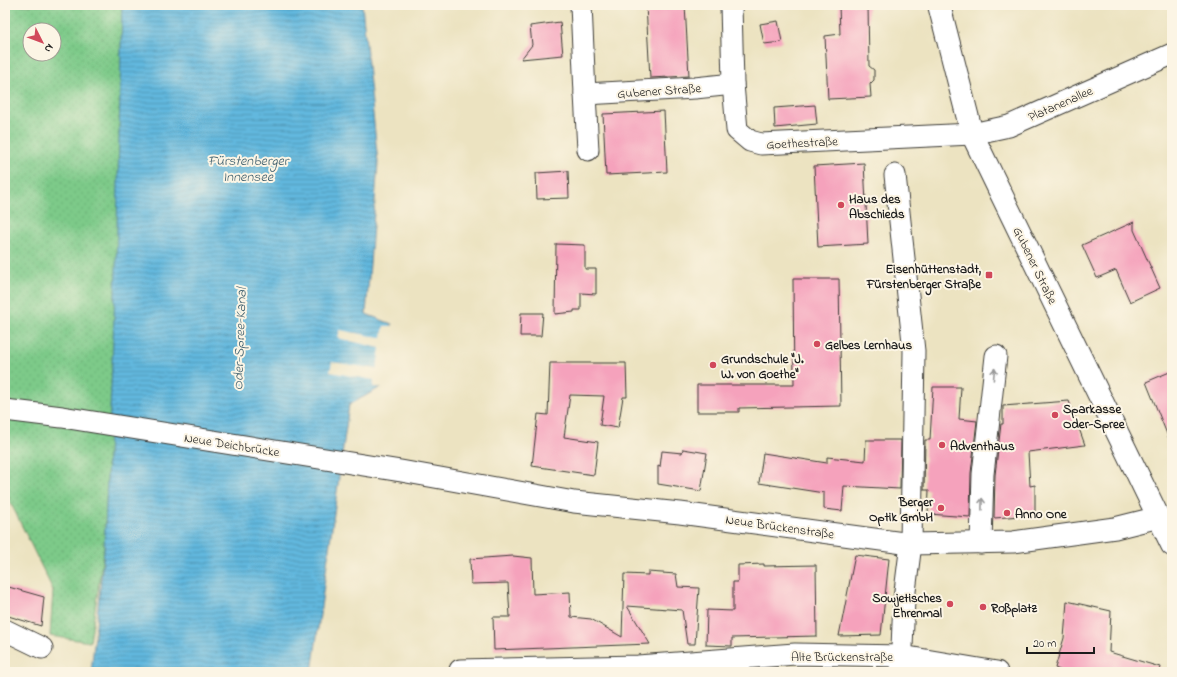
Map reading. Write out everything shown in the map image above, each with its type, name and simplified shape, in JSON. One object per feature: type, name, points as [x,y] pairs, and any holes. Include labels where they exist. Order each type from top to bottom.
[{"type":"main road","name":"Gubener Straße","points":[[939,5],[972,134],[1172,545]]},
{"type":"street","points":[[582,5],[588,150]]},
{"type":"street","name":"Goethestraße","points":[[731,5],[733,84],[737,130],[750,141],[761,144],[972,134]]},
{"type":"street","name":"Platanenallee","points":[[972,134],[1009,126],[1172,54]]},
{"type":"street","name":"Gubener Straße","points":[[585,94],[696,88],[733,84]]},
{"type":"street","points":[[895,175],[914,351],[911,544],[904,598],[901,664]]},
{"type":"street","points":[[981,543],[983,474],[996,356]]},
{"type":"street","name":"Neue Deichbrücke","points":[[5,410],[62,417],[401,470]]},
{"type":"street","name":"Neue Brückenstraße","points":[[401,470],[574,502],[680,512],[911,544],[1013,542],[1136,524],[1159,517]]},
{"type":"street","points":[[5,630],[42,648]]},
{"type":"street","name":"Alte Brückenstraße","points":[[460,670],[635,669],[795,654],[997,672]]},
{"type":"green space","points":[[5,5],[122,5],[117,270],[104,550],[90,642],[50,636],[53,590],[5,491]]},
{"type":"water","name":"Fürstenberger Innensee","points":[[122,5],[362,5],[378,163],[366,314],[392,324],[383,386],[349,405],[312,672],[91,672],[104,551],[116,269]]},
{"type":"pier","points":[[384,326],[393,326],[384,387],[373,387],[374,380],[330,372],[332,362],[377,369],[380,348],[338,338],[340,330],[382,338]]},
{"type":"building","points":[[646,5],[685,5],[689,76],[650,78]]},
{"type":"building","points":[[839,5],[868,5],[869,66],[874,70],[874,80],[870,84],[871,97],[828,99],[825,36],[840,34]]},
{"type":"building","points":[[778,21],[782,42],[764,44],[760,24]]},
{"type":"building","points":[[560,22],[563,55],[521,59],[532,45],[530,26]]},
{"type":"building","points":[[815,105],[817,124],[775,128],[774,108]]},
{"type":"building","points":[[664,111],[667,172],[606,175],[603,114]]},
{"type":"building","name":"Haus des Abschieds","points":[[864,163],[868,244],[818,247],[814,166]]},
{"type":"building","points":[[568,171],[569,198],[537,199],[536,173]]},
{"type":"building","points":[[1134,222],[1134,230],[1160,288],[1130,302],[1116,270],[1097,278],[1082,245]]},
{"type":"building","points":[[556,244],[585,245],[585,269],[596,269],[596,294],[581,293],[581,310],[555,314]]},
{"type":"building","name":"Gelbes Lernhaus","points":[[793,279],[839,279],[841,406],[739,408],[739,412],[697,412],[697,385],[794,385]]},
{"type":"building","points":[[521,313],[543,313],[541,336],[520,336]]},
{"type":"building","points":[[550,363],[626,363],[627,397],[623,397],[618,428],[600,425],[604,396],[570,395],[564,437],[598,442],[594,475],[532,466],[538,414],[548,415]]},
{"type":"building","points":[[1172,371],[1172,444],[1171,444],[1146,382]]},
{"type":"building","points":[[933,387],[961,387],[959,419],[977,421],[971,473],[970,517],[928,514],[929,490],[924,490],[925,440],[930,440]]},
{"type":"building","points":[[1069,401],[1085,445],[1028,452],[1030,486],[1035,485],[1035,515],[994,518],[995,475],[1001,424],[1003,424],[1003,406]]},
{"type":"building","points":[[866,440],[901,440],[900,489],[844,486],[842,511],[824,509],[824,493],[759,483],[763,453],[827,463],[827,457],[865,461]]},
{"type":"building","points":[[683,449],[707,453],[701,491],[658,484],[658,466],[660,467],[662,451],[682,453]]},
{"type":"building","points":[[855,555],[889,559],[881,635],[839,636]]},
{"type":"building","points":[[513,556],[532,558],[533,594],[570,592],[571,617],[591,619],[622,637],[624,574],[648,575],[648,572],[676,574],[678,587],[699,588],[695,644],[687,644],[682,610],[627,606],[650,644],[494,650],[493,617],[510,617],[508,583],[471,584],[470,559]]},
{"type":"building","points":[[764,564],[764,566],[816,565],[817,636],[732,638],[732,646],[706,645],[707,610],[733,611],[733,582],[738,582],[738,565]]},
{"type":"building","points":[[5,586],[44,597],[41,626],[5,615]]},
{"type":"building","points":[[1067,601],[1111,611],[1109,652],[1160,667],[1159,672],[1064,672],[1055,668],[1064,638]]},
{"type":"place","name":"Haus des Abschieds","points":[[841,205]]},
{"type":"place","name":"Eisenhüttenstadt, Fürstenberger Straße","points":[[989,275]]},
{"type":"place","name":"Gelbes Lernhaus","points":[[817,344]]},
{"type":"place","name":"Grundschule \"J. W. von Goethe\"","points":[[713,365]]},
{"type":"place","name":"Sparkasse Oder-Spree","points":[[1055,415]]},
{"type":"place","name":"Adventhaus","points":[[942,445]]},
{"type":"place","name":"Berger Optik GmbH","points":[[941,508]]},
{"type":"place","name":"Anno One","points":[[1007,513]]},
{"type":"place","name":"Sowjetisches Ehrenmal","points":[[950,604]]},
{"type":"place","name":"Roßplatz","points":[[983,607]]},
{"type":"water label","name":"Oder-Spree-Kanal","points":[[239,339]]}]
